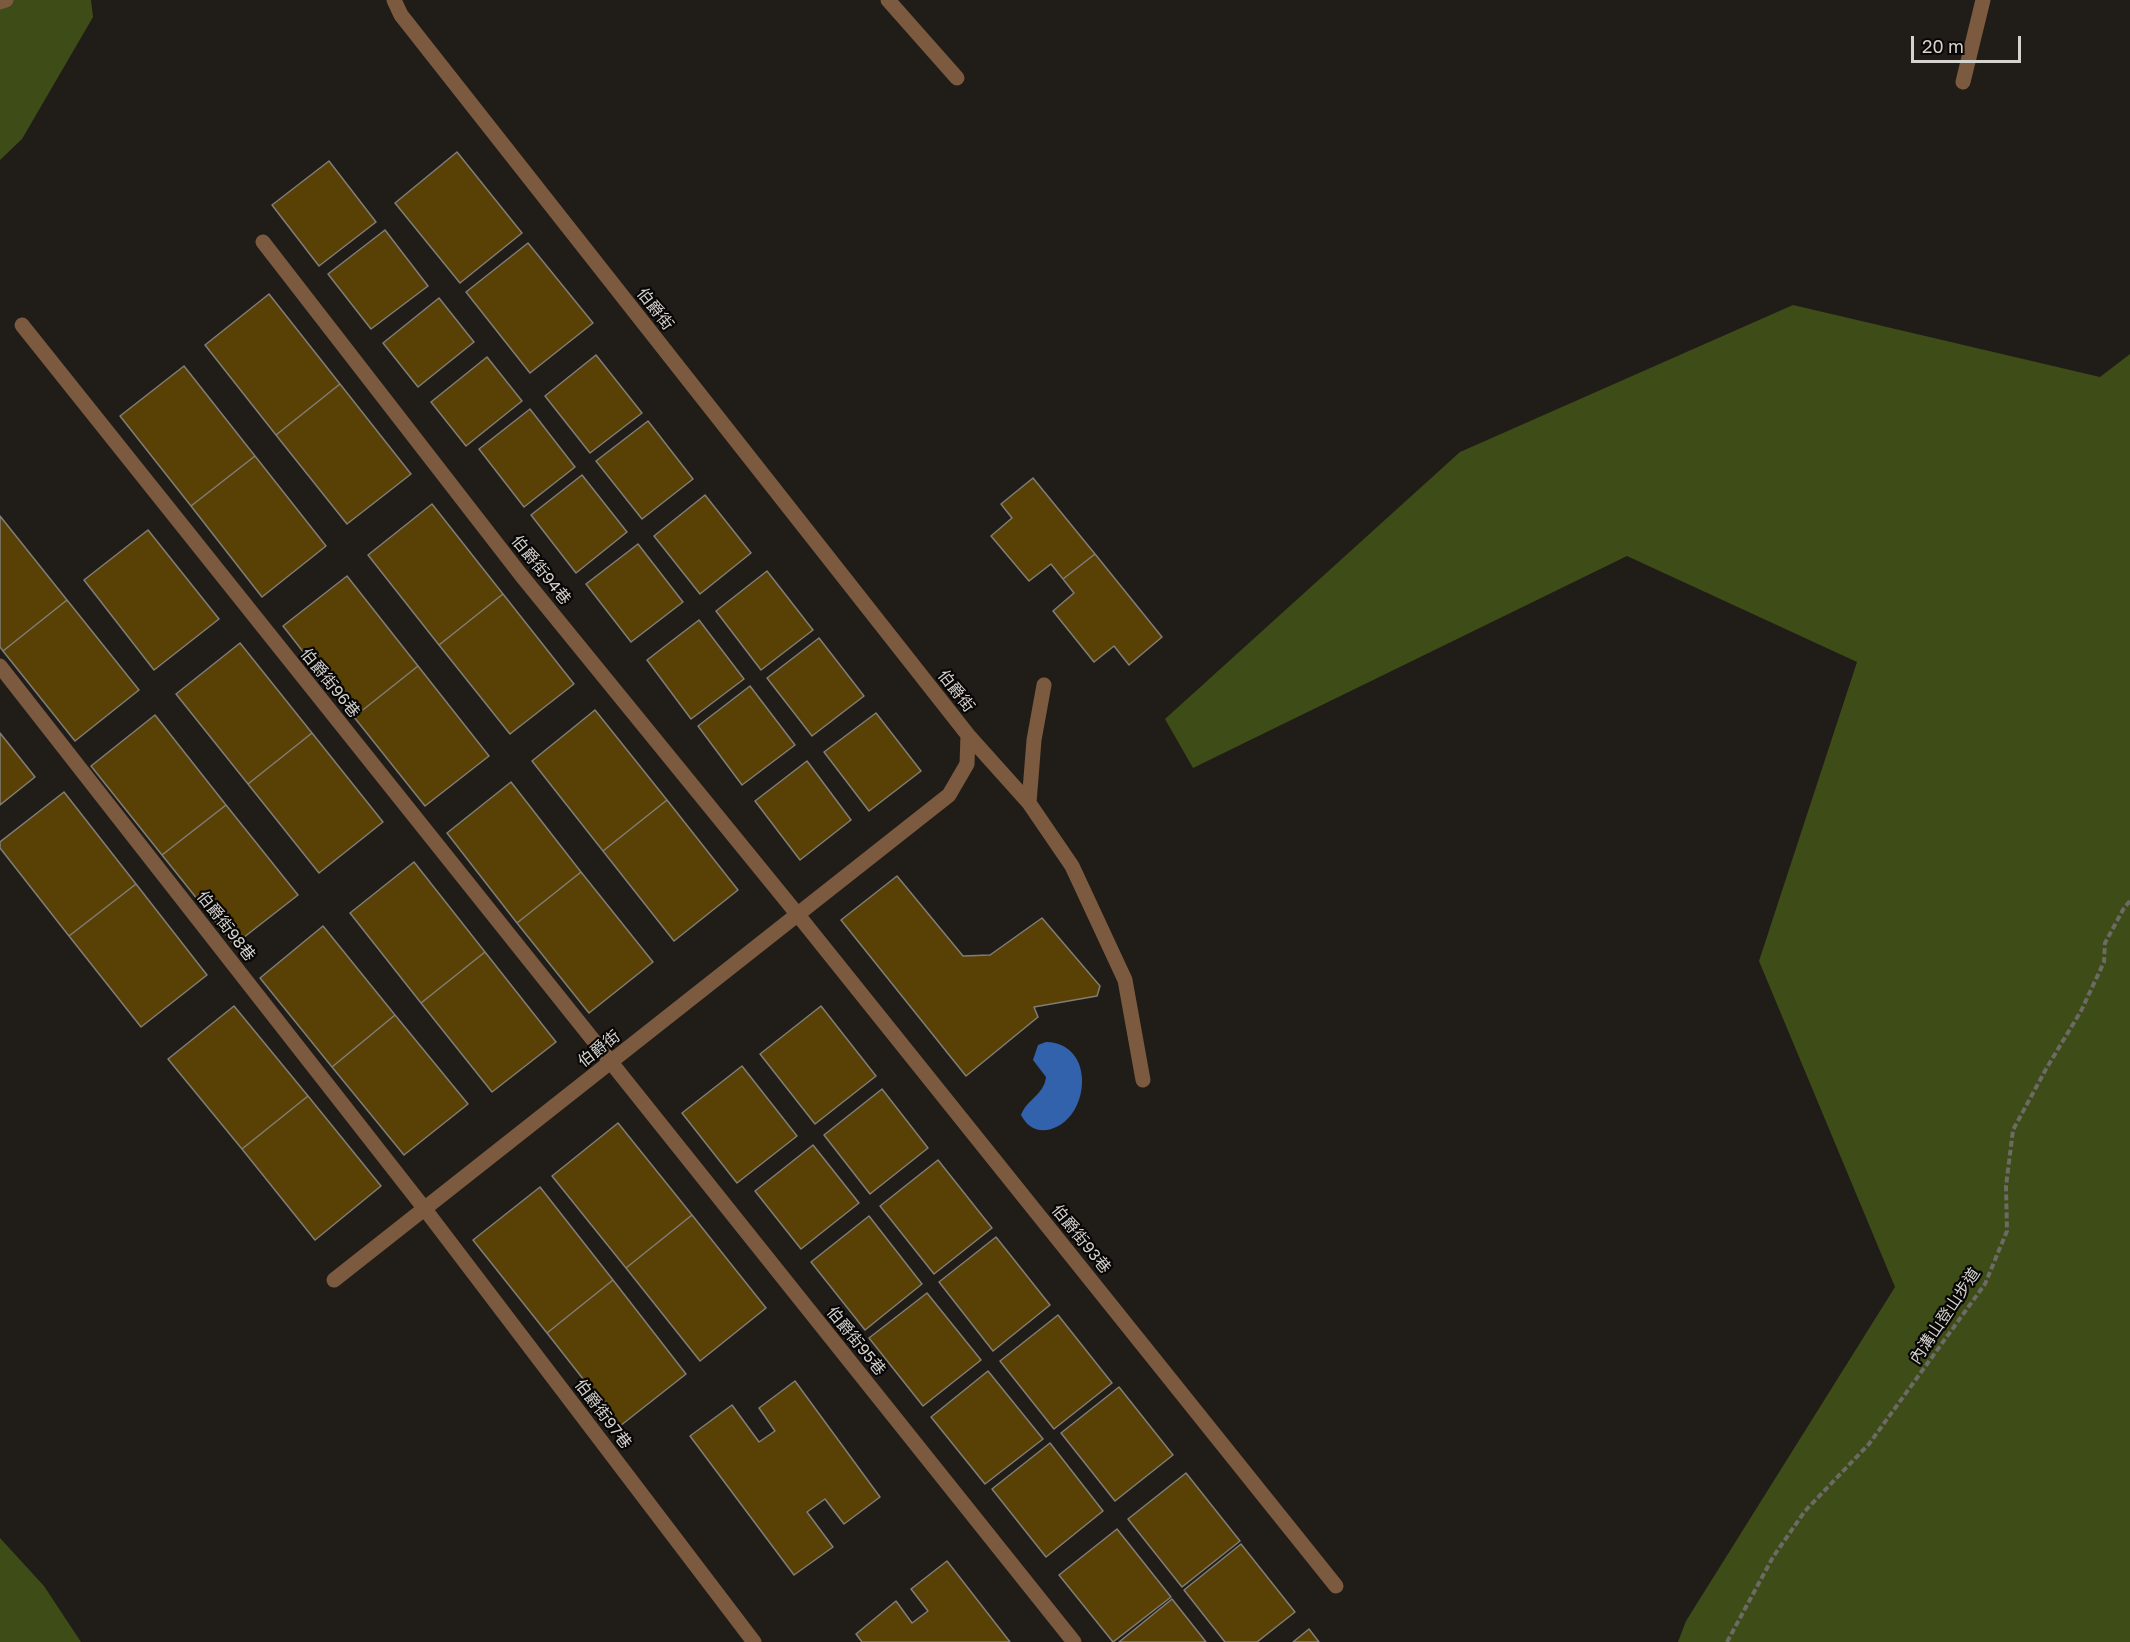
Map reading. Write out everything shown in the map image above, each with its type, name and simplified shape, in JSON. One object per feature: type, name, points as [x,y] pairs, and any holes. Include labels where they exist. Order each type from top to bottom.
[{"type":"street","points":[[0,2],[6,0]]},
{"type":"street","name":"伯爵街","points":[[334,1280],[949,795],[967,764],[968,735],[401,15],[394,0]]},
{"type":"street","points":[[888,0],[957,78]]},
{"type":"street","points":[[1963,81],[1983,0]]},
{"type":"street","name":"伯爵街94巷","points":[[263,242],[521,575],[798,915]]},
{"type":"street","name":"伯爵街96巷","points":[[22,325],[611,1063]]},
{"type":"street","name":"伯爵街98巷","points":[[0,666],[424,1208]]},
{"type":"street","points":[[1029,803],[1034,740],[1044,685]]},
{"type":"street","points":[[968,735],[1029,803],[1072,866],[1125,980],[1143,1080]]},
{"type":"street","name":"伯爵街93巷","points":[[798,915],[1336,1586]]},
{"type":"street","name":"伯爵街95巷","points":[[611,1063],[1074,1642]]},
{"type":"street","name":"伯爵街97巷","points":[[424,1208],[754,1642]]},
{"type":"path","name":"內溝山登山步道","points":[[1727,1642],[1773,1557],[1805,1511],[1869,1444],[1985,1284],[2007,1232],[2006,1186],[2013,1130],[2081,1011],[2104,962],[2105,943],[2124,908],[2130,902]]},
{"type":"green space","points":[[2,0],[91,0],[93,17],[22,139],[0,160],[0,2]]},
{"type":"green space","points":[[1793,305],[2100,377],[2130,354],[2130,1642],[1678,1642],[1686,1621],[1895,1287],[1759,961],[1857,662],[1627,556],[1193,768],[1165,719],[1460,452]]},
{"type":"green space","points":[[0,1538],[44,1586],[81,1642],[0,1642]]},
{"type":"water","points":[[1046,1042],[1063,1046],[1074,1055],[1081,1068],[1082,1084],[1079,1099],[1072,1113],[1061,1124],[1047,1130],[1038,1130],[1031,1127],[1021,1115],[1045,1083],[1046,1077],[1033,1060],[1038,1045]]},
{"type":"building","points":[[457,152],[522,233],[460,283],[395,203]]},
{"type":"building","points":[[329,161],[376,222],[319,266],[272,205]]},
{"type":"building","points":[[385,230],[428,286],[371,329],[328,274]]},
{"type":"building","points":[[528,243],[593,323],[530,373],[466,292]]},
{"type":"building","points":[[269,294],[340,384],[276,435],[205,345]]},
{"type":"building","points":[[439,298],[474,342],[418,387],[383,343]]},
{"type":"building","points":[[596,355],[642,413],[590,453],[545,396]]},
{"type":"building","points":[[487,357],[522,401],[466,446],[431,402]]},
{"type":"building","points":[[184,366],[255,456],[191,506],[120,416]]},
{"type":"building","points":[[340,384],[411,474],[347,524],[276,435]]},
{"type":"building","points":[[530,409],[575,467],[524,507],[479,449]]},
{"type":"building","points":[[648,421],[693,479],[642,519],[596,461]]},
{"type":"building","points":[[255,456],[326,546],[262,597],[191,506]]},
{"type":"building","points":[[582,475],[627,532],[576,573],[531,515]]},
{"type":"building","points":[[1033,478],[1095,554],[1063,579],[1051,564],[1029,581],[991,536],[1012,518],[1001,504]]},
{"type":"building","points":[[705,495],[751,553],[700,594],[654,536]]},
{"type":"building","points":[[432,504],[503,594],[439,645],[368,555]]},
{"type":"building","points":[[0,516],[67,600],[3,651],[0,647]]},
{"type":"building","points":[[148,530],[219,619],[154,670],[84,580]]},
{"type":"building","points":[[638,544],[683,602],[631,642],[586,584]]},
{"type":"building","points":[[1095,554],[1162,637],[1129,665],[1114,646],[1094,662],[1053,611],[1074,593],[1063,579]]},
{"type":"building","points":[[767,571],[813,630],[761,670],[716,611]]},
{"type":"building","points":[[347,576],[418,666],[354,717],[283,626]]},
{"type":"building","points":[[503,594],[574,684],[510,734],[439,645]]},
{"type":"building","points":[[67,600],[139,690],[75,741],[3,651]]},
{"type":"building","points":[[699,620],[744,679],[691,719],[647,660]]},
{"type":"building","points":[[819,638],[864,696],[812,736],[767,678]]},
{"type":"building","points":[[240,643],[312,733],[248,784],[176,694]]},
{"type":"building","points":[[418,666],[489,756],[425,806],[354,717]]},
{"type":"building","points":[[750,686],[795,745],[742,785],[698,726]]},
{"type":"building","points":[[595,710],[667,800],[603,851],[532,761]]},
{"type":"building","points":[[876,713],[921,771],[869,811],[824,752]]},
{"type":"building","points":[[155,715],[226,805],[162,855],[91,766]]},
{"type":"building","points":[[0,733],[35,777],[0,805]]},
{"type":"building","points":[[312,733],[383,822],[319,873],[248,784]]},
{"type":"building","points":[[807,761],[851,820],[800,860],[755,801]]},
{"type":"building","points":[[511,782],[581,872],[517,923],[447,833]]},
{"type":"building","points":[[64,792],[136,884],[69,936],[0,848],[0,842]]},
{"type":"building","points":[[667,800],[738,890],[674,941],[603,851]]},
{"type":"building","points":[[226,805],[298,895],[234,945],[162,855]]},
{"type":"building","points":[[414,862],[485,952],[421,1003],[350,913]]},
{"type":"building","points":[[581,872],[653,962],[589,1013],[517,923]]},
{"type":"building","points":[[897,876],[963,956],[990,955],[1042,918],[1100,986],[1097,996],[1034,1007],[1038,1017],[966,1076],[841,920]]},
{"type":"building","points":[[136,884],[207,975],[141,1027],[69,936]]},
{"type":"building","points":[[323,926],[395,1015],[332,1067],[260,978]]},
{"type":"building","points":[[485,952],[556,1042],[492,1092],[421,1003]]},
{"type":"building","points":[[234,1006],[308,1096],[242,1149],[168,1059]]},
{"type":"building","points":[[821,1006],[876,1076],[815,1124],[760,1054]]},
{"type":"building","points":[[395,1015],[468,1104],[404,1155],[332,1067]]},
{"type":"building","points":[[742,1066],[797,1136],[737,1183],[682,1113]]},
{"type":"building","points":[[882,1089],[928,1148],[870,1194],[824,1135]]},
{"type":"building","points":[[308,1096],[381,1186],[315,1240],[242,1149]]},
{"type":"building","points":[[618,1123],[692,1215],[626,1268],[552,1176]]},
{"type":"building","points":[[813,1145],[859,1203],[801,1249],[755,1191]]},
{"type":"building","points":[[938,1160],[992,1228],[934,1274],[880,1206]]},
{"type":"building","points":[[540,1187],[613,1280],[547,1333],[473,1240]]},
{"type":"building","points":[[692,1215],[766,1308],[700,1361],[626,1268]]},
{"type":"building","points":[[869,1216],[922,1284],[865,1330],[811,1262]]},
{"type":"building","points":[[996,1237],[1050,1305],[993,1351],[939,1282]]},
{"type":"building","points":[[613,1280],[686,1374],[620,1426],[547,1333]]},
{"type":"building","points":[[927,1293],[981,1360],[923,1406],[869,1338]]},
{"type":"building","points":[[1058,1315],[1112,1383],[1054,1429],[1000,1361]]},
{"type":"building","points":[[988,1371],[1043,1439],[985,1484],[931,1417]]},
{"type":"building","points":[[795,1381],[880,1497],[844,1524],[825,1499],[807,1512],[833,1547],[794,1575],[690,1436],[732,1405],[759,1442],[775,1431],[759,1408]]},
{"type":"building","points":[[1119,1387],[1173,1455],[1115,1501],[1061,1433]]},
{"type":"building","points":[[1050,1443],[1103,1511],[1046,1557],[992,1489]]},
{"type":"building","points":[[1186,1473],[1240,1541],[1182,1587],[1128,1519]]},
{"type":"building","points":[[1117,1529],[1171,1597],[1113,1642],[1059,1575]]},
{"type":"building","points":[[1241,1544],[1295,1612],[1257,1642],[1225,1642],[1184,1590]]},
{"type":"building","points":[[947,1561],[1010,1642],[862,1642],[856,1634],[896,1601],[912,1623],[928,1611],[911,1589]]},
{"type":"building","points":[[1172,1599],[1206,1642],[1119,1642]]},
{"type":"building","points":[[1309,1629],[1319,1642],[1293,1642]]}]
